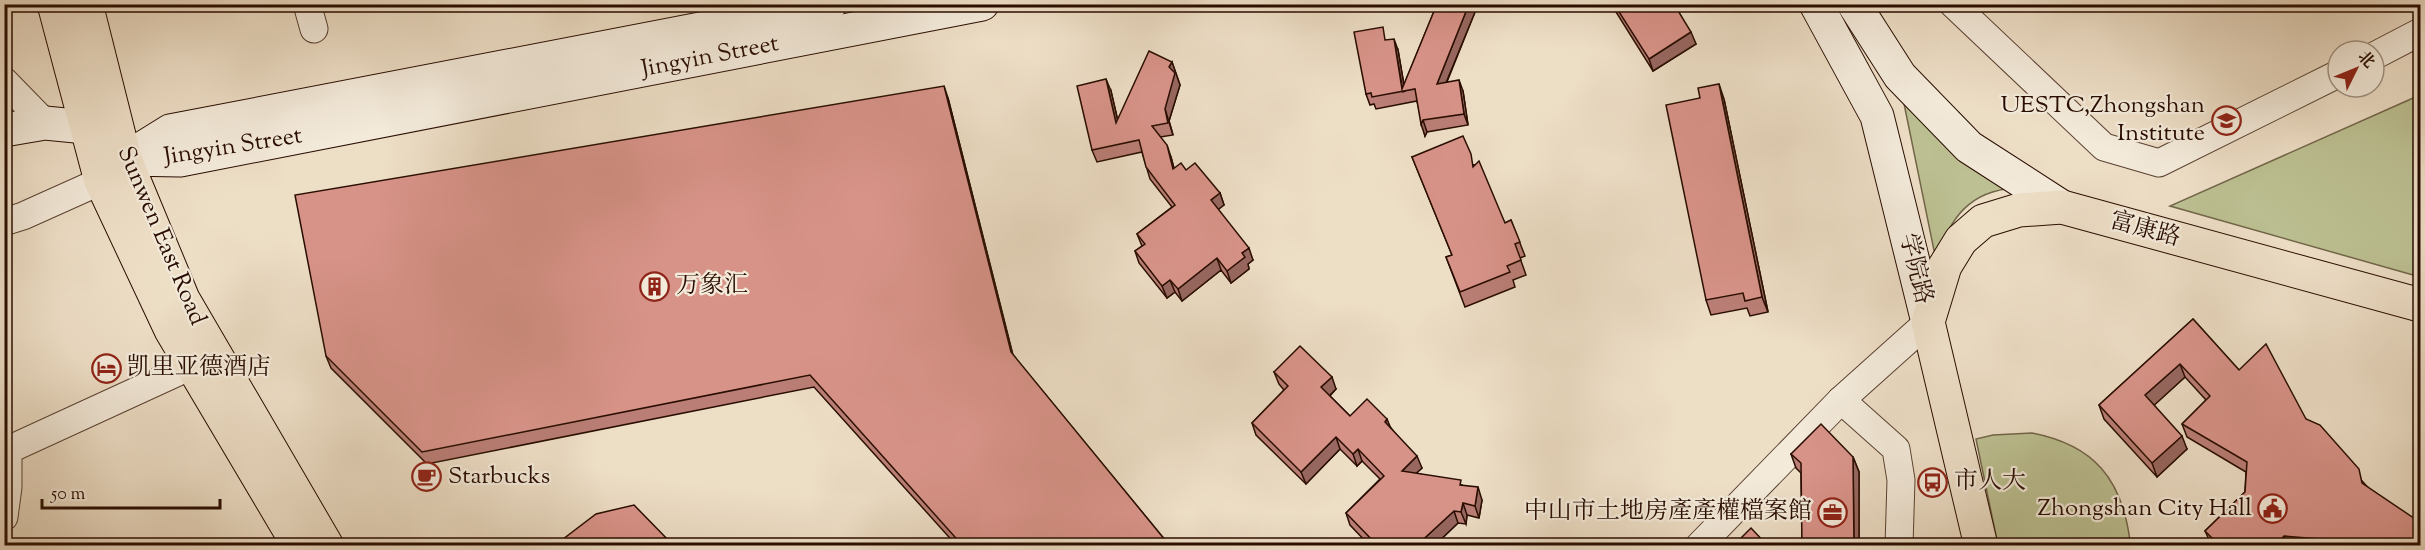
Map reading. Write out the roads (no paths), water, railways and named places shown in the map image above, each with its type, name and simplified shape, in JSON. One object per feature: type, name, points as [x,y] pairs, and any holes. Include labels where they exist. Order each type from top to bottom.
[{"type":"main road","name":"Sunwen East Road","points":[[54,4],[101,181],[171,330],[299,546]]},
{"type":"main road","name":"Sunwen East Road","points":[[86,4],[124,159],[183,299],[327,546]]},
{"type":"main road","name":"富康路","points":[[1928,322],[1946,266],[1961,240],[1983,221],[2019,210],[2062,207],[2421,305]]},
{"type":"main road","name":"学院路","points":[[1928,322],[1981,546]]},
{"type":"street","name":"Jingyin Street","points":[[124,159],[170,131],[830,4]]},
{"type":"street","name":"Jingyin Street","points":[[124,159],[180,160],[982,4]]},
{"type":"street","points":[[1800,4],[1838,45]]},
{"type":"street","name":"学院路","points":[[1816,4],[1877,117],[1928,322]]},
{"type":"street","points":[[1854,4],[1900,76],[1969,147],[2062,207]]},
{"type":"street","points":[[1953,4],[2104,147],[2159,163],[2326,80]]},
{"type":"street","points":[[2386,50],[2421,32]]},
{"type":"street","points":[[4,81],[45,123]]},
{"type":"street","points":[[4,130],[45,123],[86,127],[124,159],[101,181],[23,216],[4,222]]},
{"type":"street","points":[[1699,546],[1841,400],[1928,322]]},
{"type":"street","points":[[4,517],[8,487],[6,448],[191,366]]},
{"type":"street","points":[[1841,400],[1896,449],[1901,480],[1899,546]]},
{"type":"place","name":"UESTC,Zhongshan Institute","points":[[2226,120]]},
{"type":"place","name":"万象汇","points":[[655,286]]},
{"type":"place","name":"凯里亚德酒店","points":[[106,368]]},
{"type":"place","name":"Starbucks","points":[[427,477]]},
{"type":"place","name":"市人大","points":[[1933,482]]},
{"type":"place","name":"Zhongshan City Hall","points":[[2273,509]]},
{"type":"place","name":"中山市土地房產產權檔案館","points":[[1833,512]]}]
